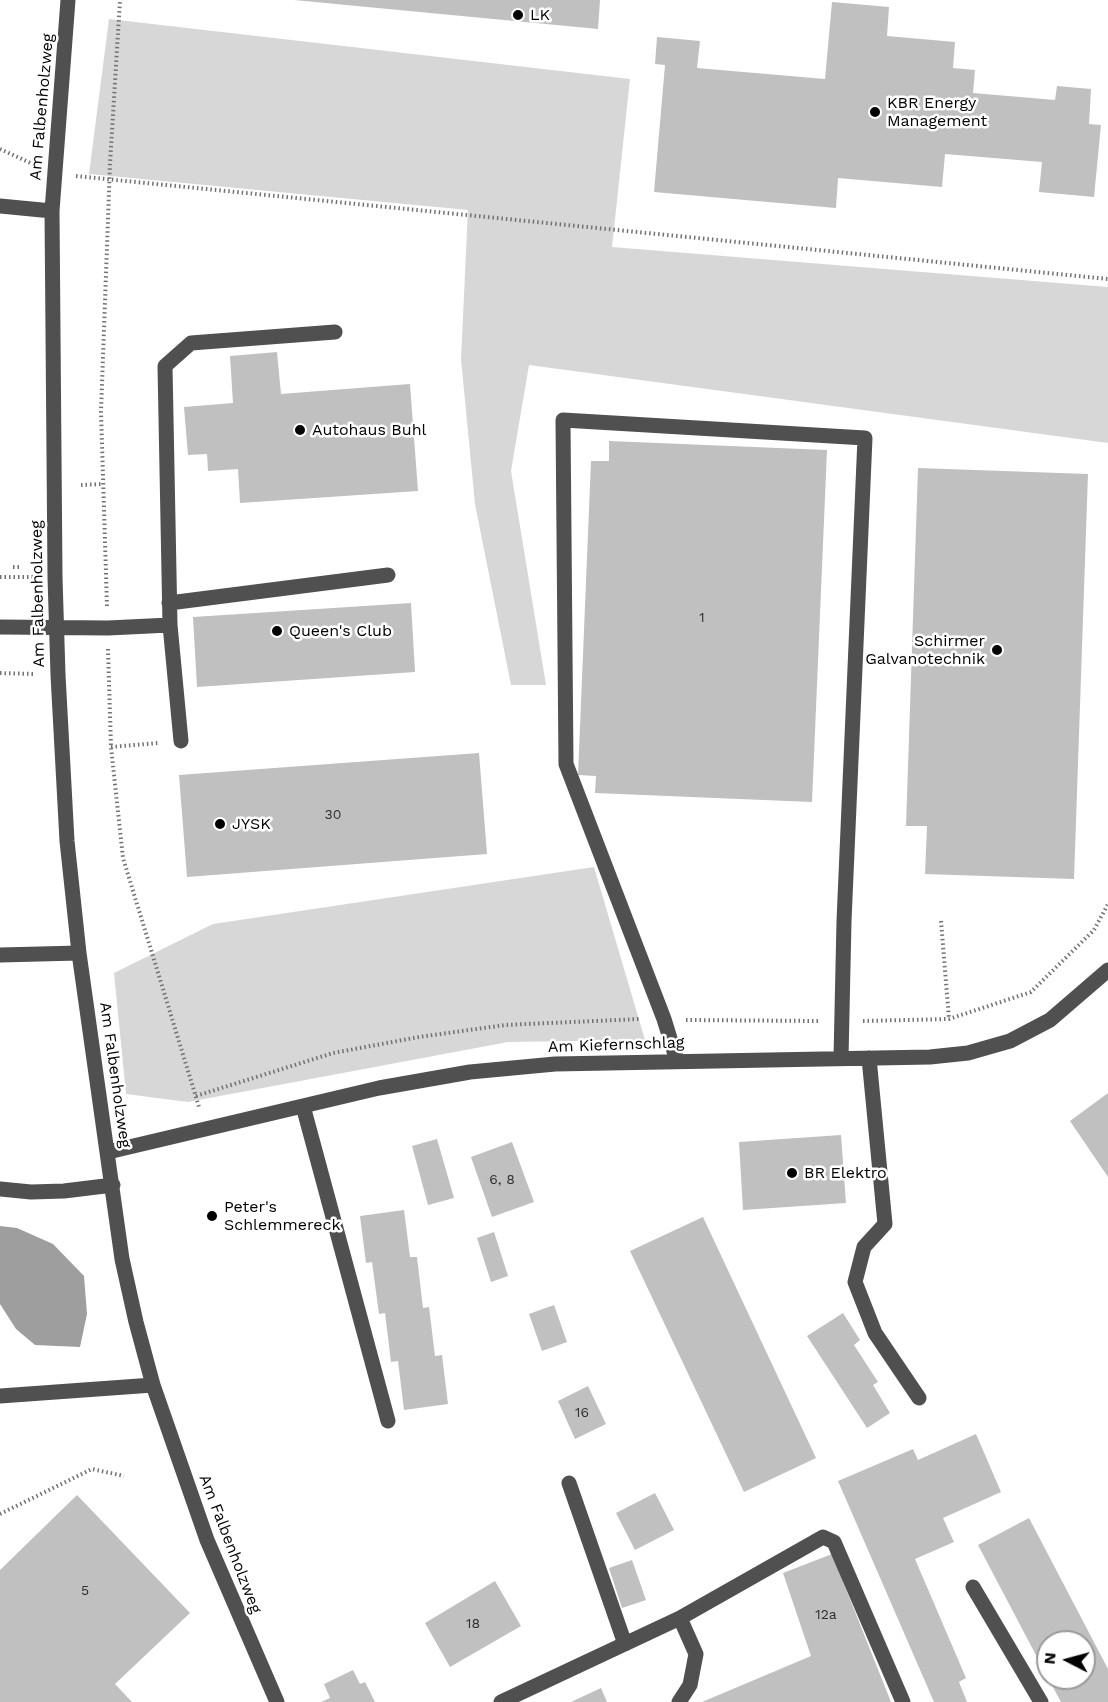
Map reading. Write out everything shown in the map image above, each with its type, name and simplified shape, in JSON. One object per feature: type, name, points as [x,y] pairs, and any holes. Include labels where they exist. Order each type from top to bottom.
[{"type":"street","name":"Am Falbenholzweg","points":[[68,0],[52,212],[55,577],[67,841],[79,953],[122,1259],[153,1385],[207,1540],[277,1702]]},
{"type":"street","points":[[0,206],[52,212]]},
{"type":"street","points":[[181,741],[169,603],[165,366],[190,343],[335,332]]},
{"type":"street","points":[[677,1061],[664,1019],[566,764],[563,420],[865,438],[844,921],[841,1058]]},
{"type":"street","points":[[169,603],[388,575]]},
{"type":"street","points":[[0,627],[108,628],[170,625]]},
{"type":"street","points":[[0,955],[79,953]]},
{"type":"street","name":"Am Kiefernschlag","points":[[108,1152],[379,1088],[470,1071],[555,1064],[930,1057],[968,1053],[1010,1041],[1050,1020],[1108,970]]},
{"type":"street","points":[[869,1058],[885,1224],[864,1247],[855,1282],[875,1333],[919,1398]]},
{"type":"street","points":[[303,1106],[388,1421]]},
{"type":"street","points":[[0,1188],[42,1192],[113,1185]]},
{"type":"street","points":[[0,1396],[153,1385]]},
{"type":"street","points":[[568,1483],[626,1644]]},
{"type":"street","points":[[501,1702],[680,1618],[823,1538],[834,1542],[903,1702]]},
{"type":"street","points":[[973,1587],[1041,1702]]},
{"type":"street","points":[[679,1702],[690,1685],[696,1654],[680,1618]]},
{"type":"path","points":[[120,0],[109,179],[101,412],[111,747],[123,858],[196,1096]]},
{"type":"path","points":[[0,149],[54,174],[1108,279]]},
{"type":"path","points":[[81,485],[103,484]]},
{"type":"path","points":[[13,567],[20,567]]},
{"type":"path","points":[[0,577],[55,577]]},
{"type":"path","points":[[0,673],[58,675]]},
{"type":"path","points":[[111,747],[181,741]]},
{"type":"path","points":[[941,921],[949,1019]]},
{"type":"path","points":[[0,1514],[92,1468],[124,1476]]},
{"type":"shaded area","points":[[109,19],[630,79],[612,247],[1108,287],[1108,443],[529,365],[511,471],[546,685],[511,685],[475,504],[461,359],[468,210],[89,174]]},
{"type":"shaded area","points":[[594,867],[645,1040],[508,1042],[188,1102],[126,1094],[114,973],[213,924]]},
{"type":"shaded area","points":[[0,1226],[17,1228],[53,1244],[84,1276],[87,1314],[80,1347],[35,1345],[16,1329],[0,1304]]},
{"type":"building","name":"LK","points":[[294,0],[600,0],[598,29]]},
{"type":"building","name":"KBR Energy Management","points":[[832,2],[889,7],[887,36],[955,42],[953,68],[975,70],[973,93],[1055,100],[1057,86],[1091,89],[1089,124],[1101,125],[1094,197],[1039,192],[1042,162],[945,154],[942,187],[838,178],[836,208],[654,192],[665,65],[655,64],[657,37],[700,41],[697,68],[825,79]]},
{"type":"building","name":"Autohaus Buhl","points":[[277,352],[281,394],[410,384],[418,491],[240,503],[238,469],[208,471],[207,454],[188,455],[184,407],[233,403],[230,356]]},
{"type":"building","points":[[609,441],[827,450],[812,802],[595,793],[596,776],[578,775],[591,461],[609,461]]},
{"type":"building","name":"Schirmer Galvanotechnik","points":[[918,468],[1088,474],[1074,879],[925,874],[927,826],[906,826]]},
{"type":"building","points":[[411,603],[415,672],[197,687],[193,617]]},
{"type":"building","points":[[479,753],[487,854],[187,877],[179,775]]},
{"type":"building","points":[[1108,1093],[1108,1177],[1070,1121]]},
{"type":"building","name":"BR Elektro","points":[[841,1135],[846,1203],[743,1210],[739,1142]]},
{"type":"building","points":[[437,1139],[454,1198],[428,1205],[412,1146]]},
{"type":"building","points":[[512,1142],[534,1202],[492,1217],[471,1157]]},
{"type":"building","points":[[404,1210],[410,1257],[417,1257],[423,1308],[429,1307],[435,1356],[442,1355],[448,1404],[404,1410],[398,1361],[391,1362],[385,1313],[379,1314],[372,1262],[366,1263],[360,1216]]},
{"type":"building","points":[[703,1217],[816,1458],[744,1492],[630,1251]]},
{"type":"building","points":[[494,1232],[508,1276],[491,1282],[477,1238]]},
{"type":"building","points":[[554,1305],[567,1342],[542,1351],[529,1314]]},
{"type":"building","points":[[843,1313],[860,1340],[854,1345],[878,1382],[873,1385],[890,1413],[867,1428],[807,1336]]},
{"type":"building","points":[[588,1386],[606,1424],[575,1439],[558,1401]]},
{"type":"building","points":[[976,1434],[1001,1492],[943,1518],[954,1542],[915,1559],[966,1678],[959,1682],[967,1702],[934,1702],[838,1481],[913,1449],[918,1460]]},
{"type":"building","points":[[655,1493],[674,1530],[635,1550],[616,1513]]},
{"type":"building","points":[[77,1495],[190,1613],[115,1684],[132,1702],[0,1702],[0,1570]]},
{"type":"building","points":[[1029,1518],[1088,1630],[1036,1630],[1036,1655],[978,1545]]},
{"type":"building","points":[[832,1554],[891,1702],[702,1702],[811,1656],[783,1573]]},
{"type":"building","points":[[632,1560],[646,1600],[622,1608],[609,1568]]},
{"type":"building","points":[[495,1581],[521,1626],[450,1667],[425,1623]]},
{"type":"building","points":[[1096,1646],[1108,1669],[1108,1702],[1061,1702],[1054,1690],[1096,1690]]},
{"type":"building","points":[[353,1670],[360,1684],[365,1682],[375,1702],[321,1702],[330,1698],[324,1684]]},
{"type":"building","points":[[601,1688],[607,1702],[571,1702]]},
{"type":"place","name":"LK","points":[[518,15]]},
{"type":"place","name":"KBR Energy Management","points":[[875,112]]},
{"type":"place","name":"Autohaus Buhl","points":[[300,430]]},
{"type":"place","name":"Queen's Club","points":[[277,631]]},
{"type":"place","name":"Schirmer Galvanotechnik","points":[[997,650]]},
{"type":"place","name":"JYSK","points":[[220,824]]},
{"type":"place","name":"BR Elektro","points":[[792,1173]]},
{"type":"place","name":"Peter's Schlemmereck","points":[[212,1216]]}]
